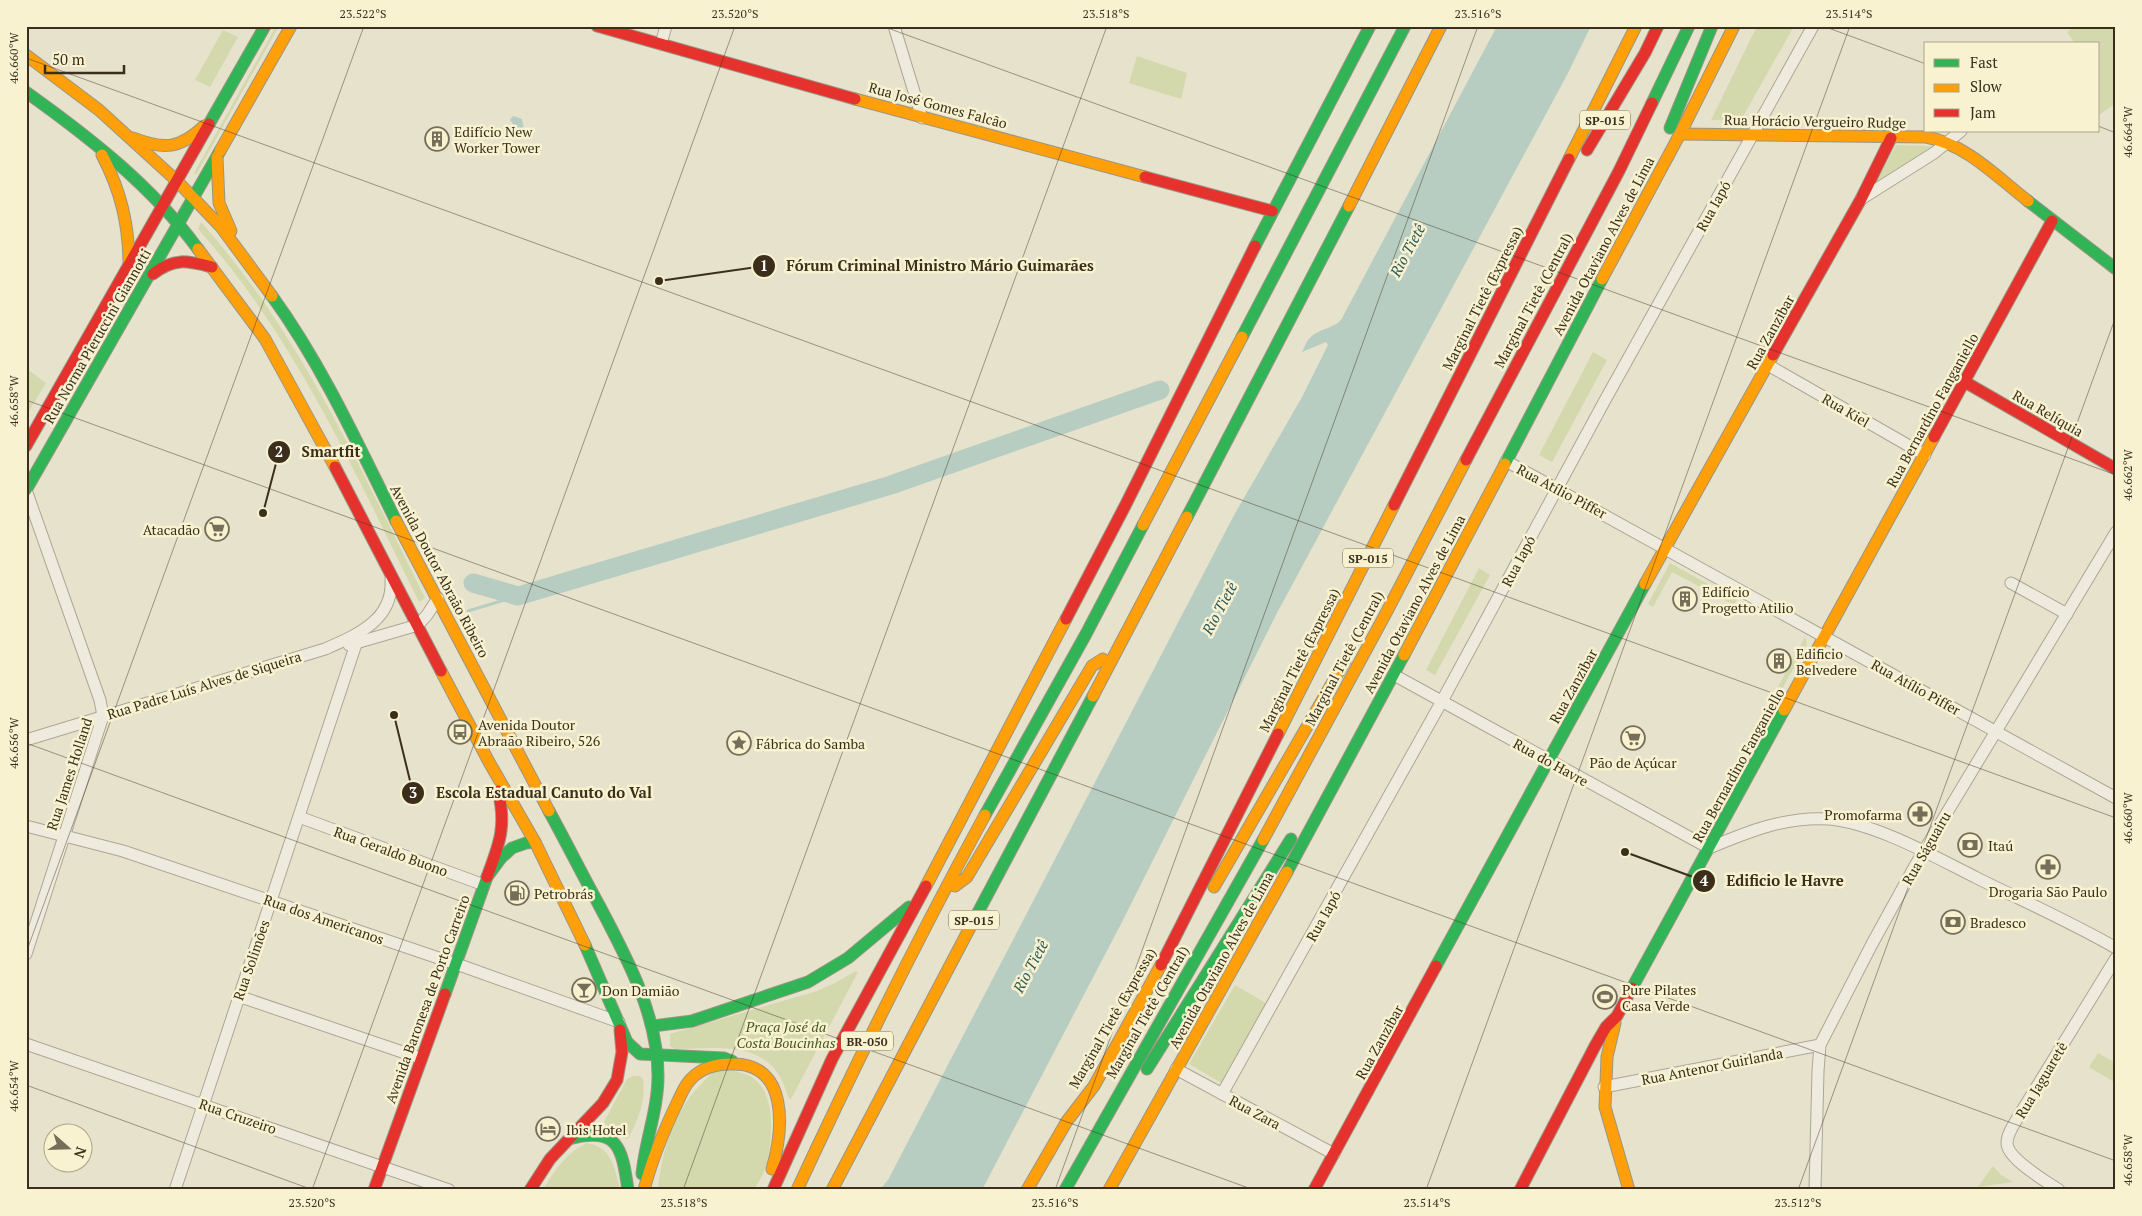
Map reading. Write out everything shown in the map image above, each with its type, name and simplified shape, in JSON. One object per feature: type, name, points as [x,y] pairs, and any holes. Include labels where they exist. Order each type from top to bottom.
[{"type":"main road","name":"Rua Norma Pieruccini Giannotti","points":[[26,445],[164,207],[265,26]]},
{"type":"main road","name":"Rua Norma Pieruccini Giannotti","points":[[26,490],[291,26]]},
{"type":"main road","name":"Rua José Gomes Falcão","points":[[597,26],[922,118],[1272,211]]},
{"type":"main road","points":[[774,1190],[832,1058],[920,897],[1125,506],[1272,211],[1370,26]]},
{"type":"main road","points":[[942,894],[1095,616],[1405,26]]},
{"type":"main road","name":"SP-015","points":[[832,1190],[1115,650],[1238,421],[1441,26]]},
{"type":"main road","name":"Marginal Tietê (Expressa)","points":[[1027,1190],[1067,1121],[1094,1086],[1152,983],[1636,26]]},
{"type":"main road","name":"SP-015","points":[[1544,207],[1562,191],[1645,53],[1658,26]]},
{"type":"main road","name":"Marginal Tietê (Central)","points":[[1065,1190],[1096,1132],[1279,811],[1385,615],[1619,171],[1689,26]]},
{"type":"main road","points":[[1650,186],[1660,153],[1712,26]]},
{"type":"main road","name":"Avenida Otaviano Alves de Lima","points":[[1111,1187],[1252,937],[1394,675],[1650,186],[1680,134],[1734,26]]},
{"type":"main road","name":"Avenida Doutor Abraão Ribeiro","points":[[26,55],[75,91],[127,136],[178,182],[221,227],[295,328],[333,394],[382,493],[628,960],[652,1026],[656,1056],[657,1094],[643,1161],[643,1190]]},
{"type":"main road","points":[[26,92],[96,144],[164,207],[212,267],[265,339],[304,408],[489,762],[544,843],[579,931],[627,1042],[640,1054],[724,1058],[749,1066],[764,1074],[770,1082],[778,1099],[780,1112],[779,1146],[764,1190]]},
{"type":"main road","points":[[127,136],[152,145],[173,147],[184,143],[213,118]]},
{"type":"main road","name":"Rua Horácio Vergueiro Rudge","points":[[1680,134],[1926,138],[1949,142],[2116,269]]},
{"type":"main road","name":"Rua Zanzibar","points":[[1314,1190],[1666,548],[1861,199],[1891,138]]},
{"type":"main road","points":[[96,144],[122,196],[129,231],[129,267]]},
{"type":"main road","points":[[217,156],[218,188],[222,212],[230,231],[244,252],[246,260]]},
{"type":"main road","points":[[1580,243],[1587,213],[1598,185]]},
{"type":"main road","name":"Rua Bernardino Fanganiello","points":[[1520,1190],[1590,1056],[1606,1027],[1617,1016],[2052,222]]},
{"type":"main road","points":[[148,277],[166,264],[174,261],[212,267]]},
{"type":"main road","name":"Rua Relíquia","points":[[1964,382],[2116,469]]},
{"type":"main road","points":[[1152,983],[1182,944],[1354,644],[1385,615]]},
{"type":"main road","points":[[942,894],[967,877],[1092,666],[1115,650]]},
{"type":"main road","points":[[485,881],[504,829],[504,816],[489,762]]},
{"type":"main road","points":[[1096,1132],[1112,1119],[1125,1102],[1292,839],[1316,803],[1339,776]]},
{"type":"main road","name":"Avenida Baronesa de Porto Carreiro","points":[[374,1190],[485,881],[507,851],[522,843],[544,843]]},
{"type":"main road","points":[[544,843],[561,850],[576,878],[588,886]]},
{"type":"main road","name":"BR-050","points":[[797,1190],[853,1069],[942,894]]},
{"type":"main road","points":[[652,1026],[692,1021],[808,982],[830,970],[859,950],[920,897]]},
{"type":"main road","points":[[1617,1016],[1607,1057],[1604,1088],[1605,1106],[1629,1190]]},
{"type":"main road","points":[[530,1190],[550,1159],[603,1103],[617,1080],[622,1052],[619,1022]]},
{"type":"main road","points":[[1590,1056],[1598,1080],[1604,1088]]},
{"type":"main road","points":[[643,1190],[652,1157],[667,1122],[689,1082],[711,1067],[729,1064],[749,1066]]},
{"type":"main road","name":"SP-015","points":[[1079,1124],[1088,1106],[1094,1086]]},
{"type":"main road","points":[[569,1139],[593,1132],[611,1139],[620,1152],[625,1164],[628,1190]]},
{"type":"street","points":[[661,44],[666,26]]},
{"type":"street","points":[[894,26],[922,118]]},
{"type":"street","name":"Rua Iapó","points":[[1222,1094],[1442,701],[1557,488],[1813,26]]},
{"type":"street","points":[[1861,199],[1900,176],[1949,142],[1960,132]]},
{"type":"street","name":"Rua Kiel","points":[[1768,365],[1925,455]]},
{"type":"street","name":"Rua Atílio Piffer","points":[[1506,461],[1826,636],[2116,798]]},
{"type":"street","name":"Rua James Holland","points":[[26,490],[100,700],[103,716],[26,954]]},
{"type":"street","name":"Rua Ságuairu","points":[[1815,1190],[1820,1045],[1872,944],[1924,852],[2116,532]]},
{"type":"street","name":"Rua Padre Luís Alves de Siqueira","points":[[26,740],[326,648],[347,639],[378,620],[389,603],[392,589],[391,573]]},
{"type":"street","points":[[2011,583],[2066,614]]},
{"type":"street","points":[[418,625],[438,598]]},
{"type":"street","name":"Rua Padre Luís Alves de Siqueira","points":[[326,648],[356,644],[418,625]]},
{"type":"street","name":"Rua Solimões","points":[[175,1190],[356,644]]},
{"type":"street","name":"Rua do Havre","points":[[1394,675],[1709,848]]},
{"type":"street","name":"Rua Geraldo Buono","points":[[299,817],[485,881]]},
{"type":"street","points":[[1709,848],[1750,830],[1803,819],[1831,820],[1861,827],[1890,836],[1924,852],[2116,948]]},
{"type":"street","name":"Rua dos Americanos","points":[[26,826],[123,851],[455,963],[619,1022]]},
{"type":"street","name":"Rua Jaguaretê","points":[[2059,1190],[2013,1156],[2007,1146],[2008,1136],[2116,958]]},
{"type":"street","points":[[238,996],[420,1058]]},
{"type":"street","name":"Rua Cruzeiro","points":[[26,1044],[449,1190]]},
{"type":"street","name":"Rua Antenor Guirlanda","points":[[1604,1088],[1820,1045]]},
{"type":"street","name":"Rua Zara","points":[[1176,1069],[1334,1154]]},
{"type":"green space","points":[[276,26],[279,26],[196,175],[194,173]]},
{"type":"green space","points":[[1757,26],[1794,26],[1741,120],[1711,120]]},
{"type":"green space","points":[[2075,26],[2116,26],[2116,103],[2100,115],[2100,42],[2074,42],[2067,32]]},
{"type":"green space","points":[[223,30],[238,37],[210,87],[195,80]]},
{"type":"green space","points":[[1137,56],[1187,73],[1181,99],[1129,83]]},
{"type":"green space","points":[[1896,145],[1934,146],[1874,186]]},
{"type":"green space","points":[[201,222],[236,264],[268,309],[298,355],[325,402],[425,598],[419,602],[347,456],[294,360],[233,271],[198,229]]},
{"type":"green space","points":[[1593,352],[1607,360],[1552,462],[1539,455]]},
{"type":"green space","points":[[26,368],[46,383],[26,416]]},
{"type":"green space","points":[[1670,563],[1737,600],[1734,605],[1672,572],[1653,607],[1648,604]]},
{"type":"green space","points":[[1479,568],[1490,575],[1435,675],[1426,670]]},
{"type":"green space","points":[[1805,637],[1807,644],[1777,698],[1773,696]]},
{"type":"green space","name":"Praça José da Costa Boucinhas","points":[[856,971],[858,972],[791,1099],[789,1099],[781,1078],[773,1067],[763,1059],[752,1054],[740,1050],[713,1048],[675,1049],[670,1046],[670,1034],[817,991]]},
{"type":"green space","points":[[1235,985],[1269,1005],[1223,1084],[1189,1064]]},
{"type":"green space","points":[[2098,1053],[2116,1063],[2116,1083],[2089,1067]]},
{"type":"green space","points":[[733,1070],[752,1077],[761,1086],[769,1107],[771,1120],[770,1145],[764,1172],[754,1190],[658,1190],[661,1166],[668,1142],[682,1108],[713,1072]]},
{"type":"green space","points":[[639,1076],[643,1079],[644,1087],[638,1117],[628,1139],[615,1133],[604,1122],[627,1079]]},
{"type":"green space","points":[[587,1143],[595,1145],[607,1154],[614,1167],[620,1190],[543,1190],[567,1157]]},
{"type":"green space","points":[[1993,1166],[2001,1175],[2013,1182],[1978,1187]]},
{"type":"water","name":"Rio Tietê","points":[[1497,26],[1591,26],[1567,75],[1277,613],[1122,922],[982,1190],[869,1190],[870,1188],[881,1188],[888,1180],[1233,517],[1302,397],[1328,345],[1326,342],[1302,352],[1307,342],[1313,335],[1341,320]]},
{"type":"water","points":[[513,116],[522,119],[525,134],[521,137],[513,136],[515,127],[510,120]]},
{"type":"waterway","points":[[473,583],[518,596],[891,485],[1160,390]]},
{"type":"waterway","points":[[468,611],[518,596]]},
{"type":"traffic: fast","points":[[209,124],[265,26]]},
{"type":"traffic: fast","points":[[1255,246],[1370,26]]},
{"type":"traffic: fast","points":[[1242,337],[1405,26]]},
{"type":"traffic: fast","points":[[1652,103],[1689,26]]},
{"type":"traffic: fast","points":[[1670,128],[1712,26]]},
{"type":"traffic: fast","points":[[26,92],[96,145],[140,184],[161,204],[198,249]]},
{"type":"traffic: fast","points":[[26,490],[220,151]]},
{"type":"traffic: fast","points":[[2028,201],[2116,269]]},
{"type":"traffic: fast","points":[[1187,517],[1349,206]]},
{"type":"traffic: fast","points":[[1505,464],[1602,279]]},
{"type":"traffic: fast","points":[[272,296],[323,377],[396,521]]},
{"type":"traffic: fast","points":[[985,815],[1086,634],[1143,525]]},
{"type":"traffic: fast","points":[[1436,966],[1645,584]]},
{"type":"traffic: fast","points":[[1287,872],[1404,655]]},
{"type":"traffic: fast","points":[[975,918],[1093,696]]},
{"type":"traffic: fast","points":[[1632,988],[1784,710]]},
{"type":"traffic: fast","points":[[549,811],[630,966],[647,1009],[653,1031],[657,1053],[658,1076],[654,1113],[642,1174]]},
{"type":"traffic: fast","points":[[1147,1069],[1291,839]]},
{"type":"traffic: fast","points":[[1065,1190],[1263,840]]},
{"type":"traffic: fast","points":[[445,994],[487,877],[501,858],[512,848],[535,842]]},
{"type":"traffic: fast","points":[[653,1026],[692,1021],[808,982],[848,958],[909,907]]},
{"type":"traffic: fast","points":[[585,945],[627,1042],[640,1054],[724,1058],[732,1061]]},
{"type":"traffic: fast","points":[[569,1139],[598,1135],[608,1138],[615,1144],[623,1162],[628,1190]]},
{"type":"traffic: slow","points":[[220,151],[291,26]]},
{"type":"traffic: slow","points":[[1349,206],[1441,26]]},
{"type":"traffic: slow","points":[[1569,159],[1636,26]]},
{"type":"traffic: slow","points":[[1602,279],[1680,134],[1734,26]]},
{"type":"traffic: slow","points":[[26,55],[99,110],[178,182],[221,227],[272,296]]},
{"type":"traffic: slow","points":[[855,99],[1145,177]]},
{"type":"traffic: slow","points":[[133,138],[163,146],[171,145],[187,139],[204,126]]},
{"type":"traffic: slow","points":[[1680,134],[1926,137],[1941,141],[1968,154],[2028,201]]},
{"type":"traffic: slow","points":[[102,155],[109,168],[123,209],[129,251],[129,266]]},
{"type":"traffic: slow","points":[[217,157],[219,203],[231,231]]},
{"type":"traffic: slow","points":[[198,249],[265,339],[335,467]]},
{"type":"traffic: slow","points":[[1143,525],[1242,337]]},
{"type":"traffic: slow","points":[[1645,584],[1773,355]]},
{"type":"traffic: slow","points":[[1784,710],[1934,437]]},
{"type":"traffic: slow","points":[[1263,840],[1385,615],[1466,460]]},
{"type":"traffic: slow","points":[[1404,655],[1505,464]]},
{"type":"traffic: slow","points":[[1278,734],[1394,505]]},
{"type":"traffic: slow","points":[[1093,696],[1187,517]]},
{"type":"traffic: slow","points":[[396,521],[549,811]]},
{"type":"traffic: slow","points":[[926,886],[1066,619]]},
{"type":"traffic: slow","points":[[955,886],[967,877],[1092,666],[1103,659]]},
{"type":"traffic: slow","points":[[1214,887],[1345,661]]},
{"type":"traffic: slow","points":[[441,671],[489,762],[535,842],[585,945]]},
{"type":"traffic: slow","points":[[797,1190],[888,1001],[985,815]]},
{"type":"traffic: slow","points":[[1109,1190],[1287,872]]},
{"type":"traffic: slow","points":[[832,1190],[975,918]]},
{"type":"traffic: slow","points":[[1027,1190],[1067,1121],[1094,1086],[1161,965]]},
{"type":"traffic: slow","points":[[1615,1023],[1607,1057],[1605,1107],[1629,1190]]},
{"type":"traffic: slow","points":[[644,1190],[659,1145],[686,1086],[700,1072],[720,1065],[750,1066],[764,1074],[773,1086],[778,1102],[779,1136],[772,1169]]},
{"type":"traffic: jam","points":[[597,26],[855,99]]},
{"type":"traffic: jam","points":[[1587,150],[1645,53],[1658,26]]},
{"type":"traffic: jam","points":[[1466,460],[1619,171],[1652,103]]},
{"type":"traffic: jam","points":[[26,446],[209,124]]},
{"type":"traffic: jam","points":[[1773,355],[1861,199],[1891,138]]},
{"type":"traffic: jam","points":[[1394,505],[1569,159]]},
{"type":"traffic: jam","points":[[1145,177],[1272,211]]},
{"type":"traffic: jam","points":[[1934,437],[2052,221]]},
{"type":"traffic: jam","points":[[1066,619],[1125,506],[1255,246]]},
{"type":"traffic: jam","points":[[153,274],[168,265],[181,262],[212,267]]},
{"type":"traffic: jam","points":[[1965,382],[2116,469]]},
{"type":"traffic: jam","points":[[335,467],[441,671]]},
{"type":"traffic: jam","points":[[1161,965],[1278,734]]},
{"type":"traffic: jam","points":[[487,877],[498,845],[502,825],[501,803],[498,791]]},
{"type":"traffic: jam","points":[[773,1190],[832,1059],[926,886]]},
{"type":"traffic: jam","points":[[1314,1190],[1436,966]]},
{"type":"traffic: jam","points":[[1520,1190],[1595,1046],[1606,1027],[1617,1016],[1632,988]]},
{"type":"traffic: jam","points":[[374,1190],[445,994]]},
{"type":"traffic: jam","points":[[530,1190],[550,1159],[603,1103],[617,1080],[622,1052],[620,1030]]},
{"type":"place","name":"Edifício New Worker Tower","points":[[437,139]]},
{"type":"place","name":"Fórum Criminal Ministro Mário Guimarães","points":[[659,281]]},
{"type":"place","name":"Smartfit","points":[[263,513]]},
{"type":"place","name":"Atacadão","points":[[217,529]]},
{"type":"place","name":"Edifício Progetto Atilio","points":[[1685,599]]},
{"type":"place","name":"Edificio Belvedere","points":[[1779,661]]},
{"type":"place","name":"Escola Estadual Canuto do Val","points":[[394,715]]},
{"type":"place","name":"Avenida Doutor Abraão Ribeiro, 526","points":[[460,732]]},
{"type":"place","name":"Pão de Açúcar","points":[[1633,738]]},
{"type":"place","name":"Fábrica do Samba","points":[[739,743]]},
{"type":"place","name":"Promofarma","points":[[1920,814]]},
{"type":"place","name":"Itaú","points":[[1970,845]]},
{"type":"place","name":"Edificio le Havre","points":[[1625,852]]},
{"type":"place","name":"Drogaria São Paulo","points":[[2048,867]]},
{"type":"place","name":"Petrobrás","points":[[517,893]]},
{"type":"place","name":"Bradesco","points":[[1953,922]]},
{"type":"place","name":"Don Damião","points":[[584,990]]},
{"type":"place","name":"Pure Pilates Casa Verde","points":[[1605,997]]},
{"type":"place","name":"Ibis Hotel","points":[[548,1129]]}]
